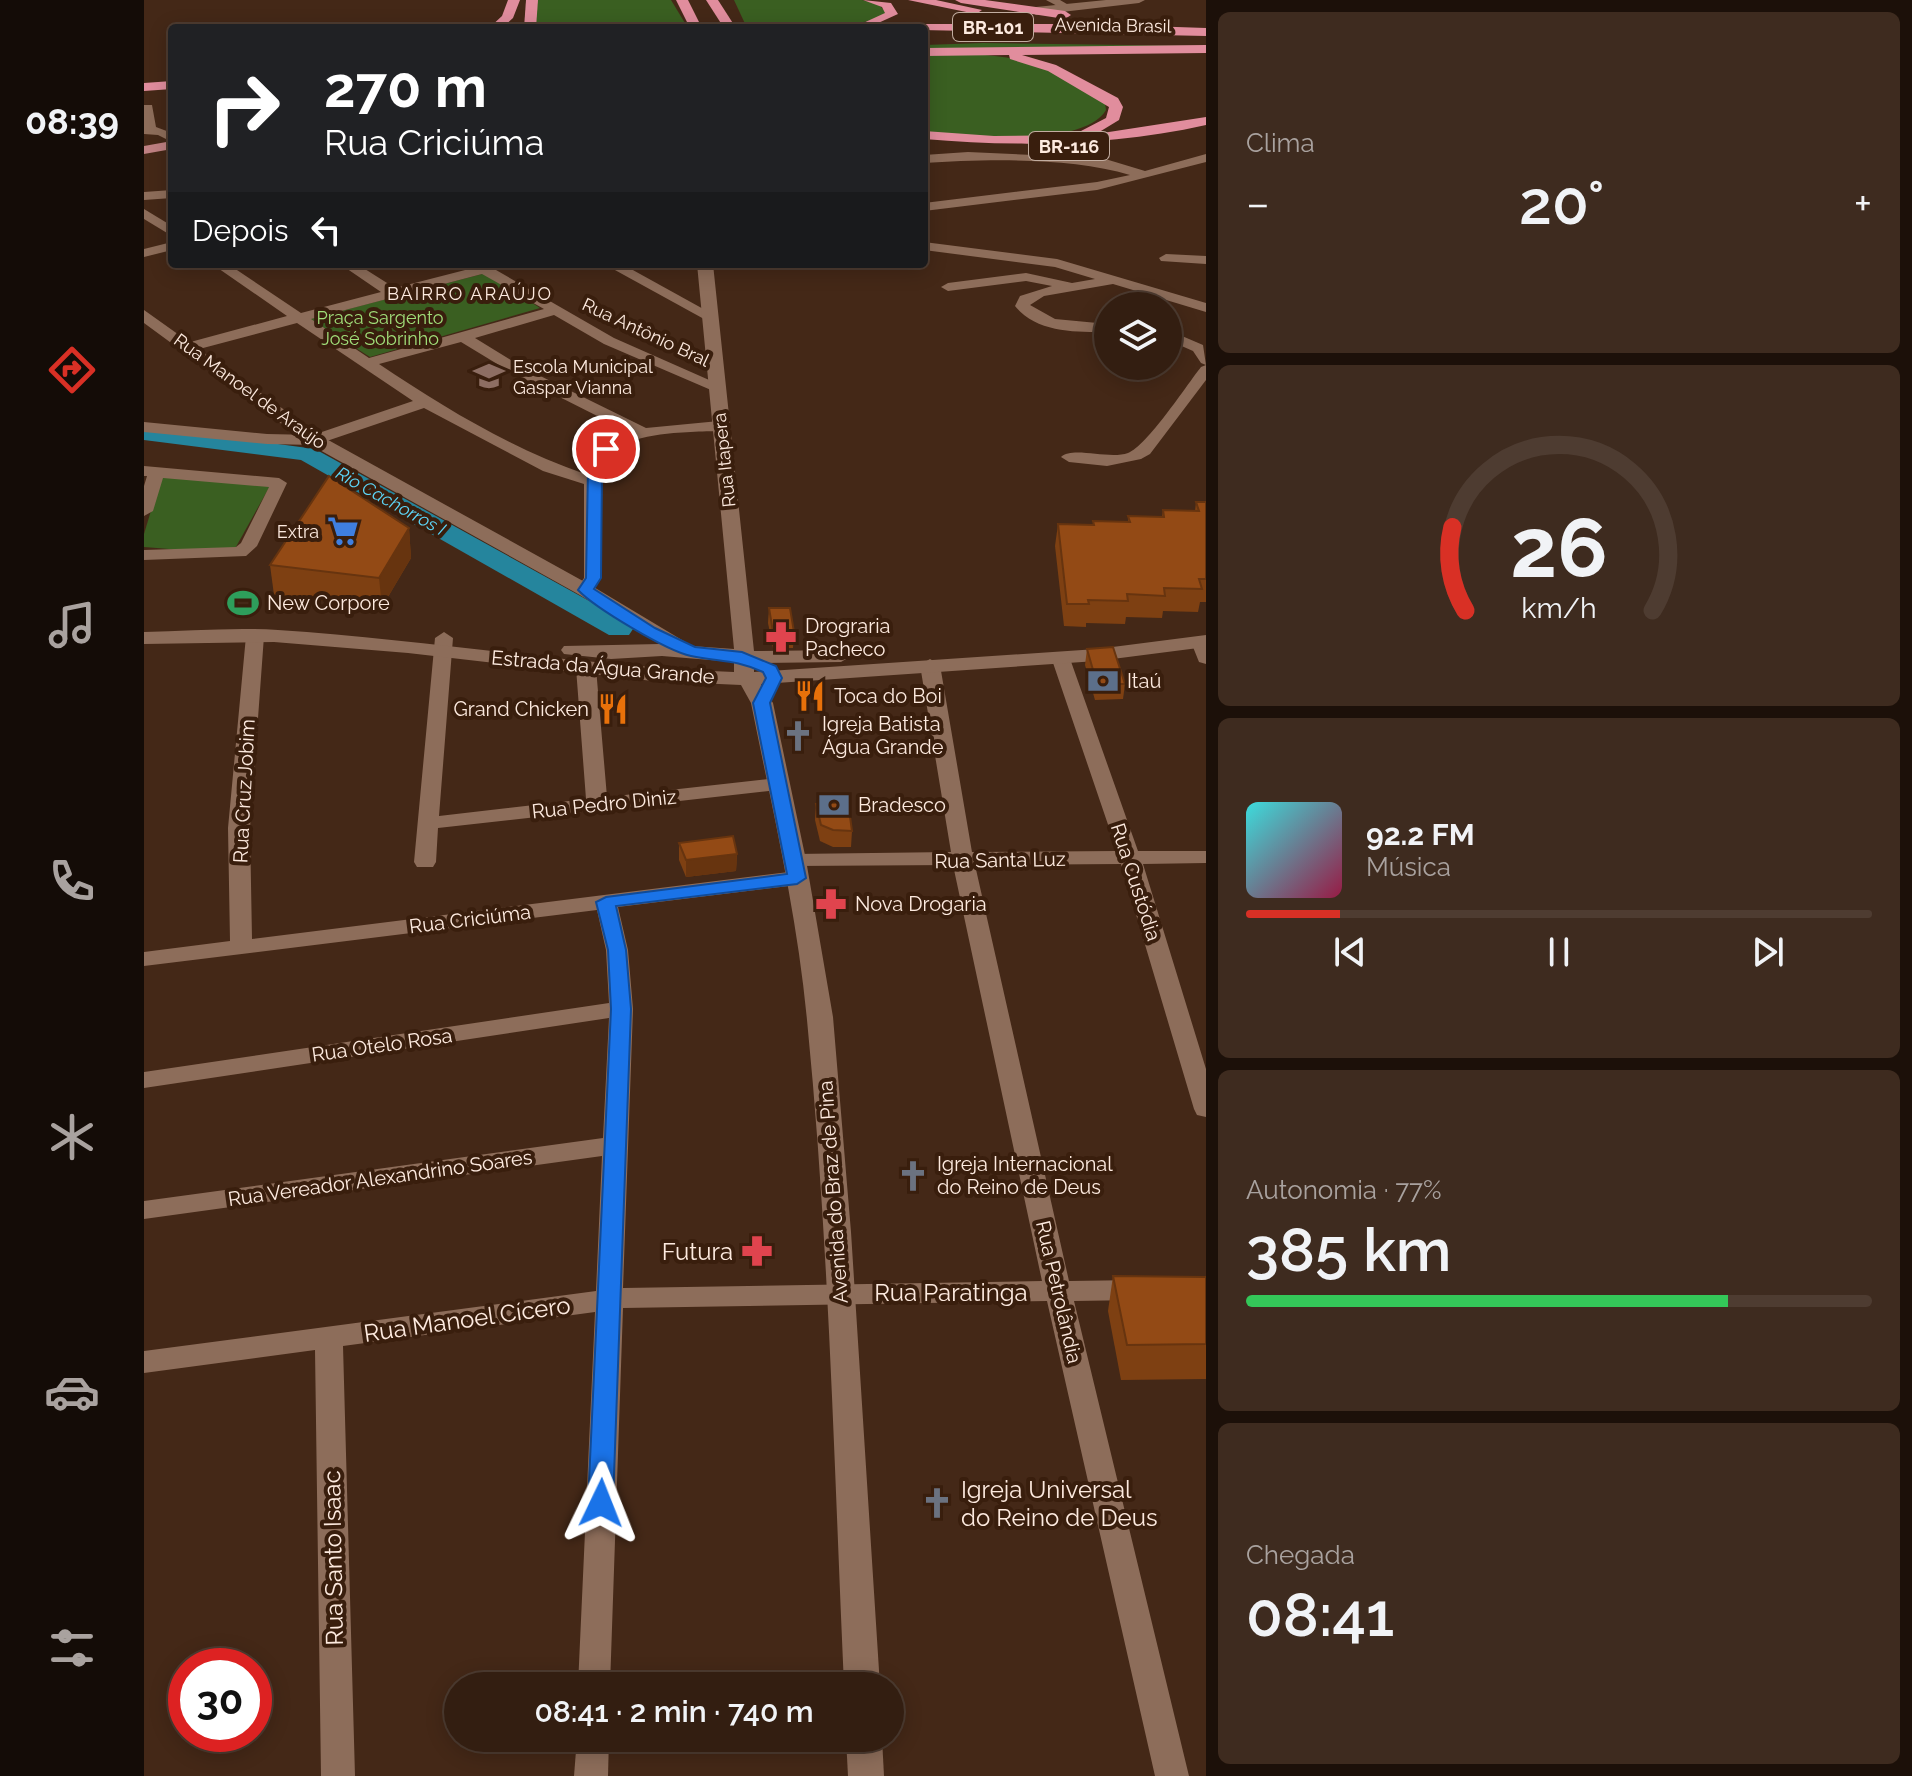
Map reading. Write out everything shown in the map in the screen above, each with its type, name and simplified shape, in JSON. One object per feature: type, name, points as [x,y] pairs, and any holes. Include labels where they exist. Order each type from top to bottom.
[{"type":"highway","points":[[500,24],[507,18],[514,0]]},
{"type":"highway","points":[[530,24],[532,0]]},
{"type":"highway","points":[[712,0],[727,24]]},
{"type":"highway","points":[[869,0],[887,5],[892,14],[869,24]]},
{"type":"highway","points":[[914,0],[1138,29]]},
{"type":"highway","points":[[961,0],[1206,33]]},
{"type":"highway","points":[[728,1],[739,24]]},
{"type":"highway","points":[[681,2],[694,24]]},
{"type":"highway","points":[[1067,7],[1098,19]]},
{"type":"highway","name":"Avenida Brasil","points":[[928,28],[1138,29],[1206,33]]},
{"type":"highway","name":"Avenida Brasil","points":[[928,36],[1206,33]]},
{"type":"highway","name":"Avenida Brasil","points":[[928,44],[1101,42],[1206,47]]},
{"type":"highway","name":"Avenida Brasil","points":[[928,52],[1206,47]]},
{"type":"highway","points":[[961,50],[1009,55],[1039,63],[1113,101],[1116,107],[1112,120],[1087,134],[1068,139]]},
{"type":"highway","points":[[144,85],[168,83]]},
{"type":"highway","points":[[928,140],[1068,139],[1142,134],[1206,121]]},
{"type":"highway","name":"BR-116","points":[[928,140],[1088,146],[1206,136]]},
{"type":"main road","points":[[144,144],[168,139]]},
{"type":"main road","points":[[144,150],[168,146]]},
{"type":"street","points":[[1051,0],[1067,7]]},
{"type":"street","points":[[1036,11],[1139,0]]},
{"type":"street","points":[[149,102],[147,130],[168,135]]},
{"type":"street","points":[[928,159],[968,156],[1102,162],[1145,175]]},
{"type":"street","points":[[928,206],[1097,186],[1206,158]]},
{"type":"street","points":[[144,196],[168,194]]},
{"type":"street","points":[[942,204],[951,217]]},
{"type":"street","points":[[144,213],[168,229]]},
{"type":"street","points":[[928,246],[1043,260],[1202,304]]},
{"type":"street","points":[[144,253],[168,247]]},
{"type":"street","points":[[1166,258],[1206,260]]},
{"type":"street","points":[[225,268],[425,402],[549,467],[593,482]]},
{"type":"street","points":[[353,268],[392,292]]},
{"type":"street","points":[[188,347],[473,268]]},
{"type":"street","name":"Rua Antônio Bral","points":[[483,268],[609,341],[717,387]]},
{"type":"street","points":[[619,268],[709,316]]},
{"type":"street","name":"Rua Itapera","points":[[705,268],[743,649]]},
{"type":"street","points":[[948,287],[1026,277],[1075,287]]},
{"type":"street","points":[[1094,326],[1046,321],[1022,306],[1031,295],[1114,280]]},
{"type":"street","points":[[367,363],[554,311]]},
{"type":"street","name":"Rua Manoel de Araújo","points":[[144,315],[315,440],[585,590],[647,641]]},
{"type":"street","points":[[462,336],[517,370],[644,433]]},
{"type":"street","points":[[1182,341],[1198,348],[1206,360]]},
{"type":"street","points":[[1069,457],[1100,460],[1135,457],[1144,451],[1206,370]]},
{"type":"street","points":[[144,427],[267,439],[315,440],[425,402]]},
{"type":"street","points":[[585,590],[593,578],[593,482],[596,463],[602,453],[644,433],[719,426]]},
{"type":"street","points":[[144,511],[150,471],[279,483],[248,546],[232,554],[144,555]]},
{"type":"street","name":"Estrada da Água Grande","points":[[144,625],[270,623],[360,637],[443,645],[611,653],[647,641],[691,651],[720,654],[743,649],[801,658],[1093,641],[1204,641]]},
{"type":"street","name":"Rua Cruz Jobim","points":[[241,946],[239,828],[255,636]]},
{"type":"street","name":"Estrada da Água Grande","points":[[144,638],[360,637]]},
{"type":"street","points":[[647,641],[643,665],[653,675]]},
{"type":"street","name":"Estrada da Água Grande","points":[[443,645],[586,668],[761,687],[930,665],[1061,657],[1204,641]]},
{"type":"street","points":[[425,862],[443,645]]},
{"type":"street","name":"Avenida do Braz de Pina","points":[[743,649],[761,687],[820,1017],[840,1292],[861,1672]]},
{"type":"street","name":"Rua Custódia","points":[[1061,657],[1130,858],[1206,1109]]},
{"type":"street","name":"Rua Petrolândia","points":[[930,665],[963,861],[1058,1292],[1172,1776]]},
{"type":"street","points":[[586,668],[597,804]]},
{"type":"street","name":"Rua Pedro Diniz","points":[[430,823],[778,784]]},
{"type":"street","name":"Rua Santa Luz","points":[[795,869],[963,861],[1206,857]]},
{"type":"street","name":"Rua Criciúma","points":[[144,959],[606,902],[795,869]]},
{"type":"street","points":[[594,1672],[621,1009],[617,950],[606,902]]},
{"type":"street","name":"Rua Otelo Rosa","points":[[144,1080],[621,1009]]},
{"type":"street","name":"Rua Vereador Alexandrino Soares","points":[[144,1210],[615,1145]]},
{"type":"street","name":"Rua Paratinga","points":[[840,1292],[1162,1289]]},
{"type":"street","name":"Rua Manoel Cícero","points":[[144,1362],[607,1299],[663,1294],[840,1292]]},
{"type":"street","name":"Rua Santo Isaac","points":[[329,1339],[338,1776]]},
{"type":"street","points":[[591,1776],[592,1752]]},
{"type":"street","points":[[865,1752],[866,1776]]},
{"type":"green space","points":[[537,0],[671,0],[686,24],[534,24]]},
{"type":"green space","points":[[734,0],[862,0],[878,4],[886,12],[870,21],[850,24],[745,24]]},
{"type":"green space","points":[[983,43],[1206,46],[928,49],[928,45]]},
{"type":"green space","points":[[928,53],[986,55],[1031,63],[1105,103],[1106,110],[1093,122],[1073,130],[1049,135],[993,137],[928,132]]},
{"type":"green space","name":"Praça Sargento José Sobrinho","points":[[486,273],[540,308],[370,357],[310,319]]},
{"type":"green space","points":[[162,474],[271,484],[232,554],[144,547],[144,534]]},
{"type":"building","points":[[329,476],[409,528],[379,578],[270,565]]},
{"type":"building","points":[[1196,502],[1206,502],[1206,579],[1199,579],[1202,589],[1164,588],[1165,596],[1127,594],[1128,601],[1088,600],[1089,604],[1067,604],[1058,524],[1130,522],[1128,516],[1164,517],[1163,510],[1199,511]]},
{"type":"building","points":[[769,608],[790,608],[794,632],[773,632]]},
{"type":"building","points":[[1113,647],[1125,684],[1097,684],[1087,649]]},
{"type":"building","points":[[848,802],[852,831],[833,830],[821,825],[816,804]]},
{"type":"building","points":[[733,836],[737,854],[686,860],[679,843]]},
{"type":"building","points":[[1113,1276],[1206,1277],[1206,1344],[1127,1345]]},
{"type":"waterway","name":"Rio Cachorros I","points":[[144,433],[307,454],[619,629]]},
{"type":"place","name":"Escola Municipal Gaspar Vianna","points":[[489,376]]},
{"type":"place","name":"Extra","points":[[343,531]]},
{"type":"place","name":"New Corpore","points":[[243,603]]},
{"type":"place","name":"Drograria Pacheco","points":[[781,637]]},
{"type":"place","name":"Itaú","points":[[1103,681]]},
{"type":"place","name":"Toca do Boi","points":[[810,696]]},
{"type":"place","name":"Grand Chicken","points":[[613,709]]},
{"type":"place","name":"Igreja Batista Água Grande","points":[[798,736]]},
{"type":"place","name":"Bradesco","points":[[834,805]]},
{"type":"place","name":"Nova Drogaria","points":[[831,904]]},
{"type":"place","name":"Igreja Internacional do Reino de Deus","points":[[913,1176]]},
{"type":"place","name":"Futura","points":[[757,1251]]},
{"type":"place","name":"Igreja Universal do Reino de Deus","points":[[937,1503]]},
{"type":"district","name":"BAIRRO ARAÚJO","points":[[470,293]]},
{"type":"route","points":[[601,1503],[621,1009],[621,978],[606,902],[797,878],[762,703],[774,678],[768,666],[742,657],[691,651],[650,631],[585,590],[593,578],[593,482],[596,463],[606,449]]}]
